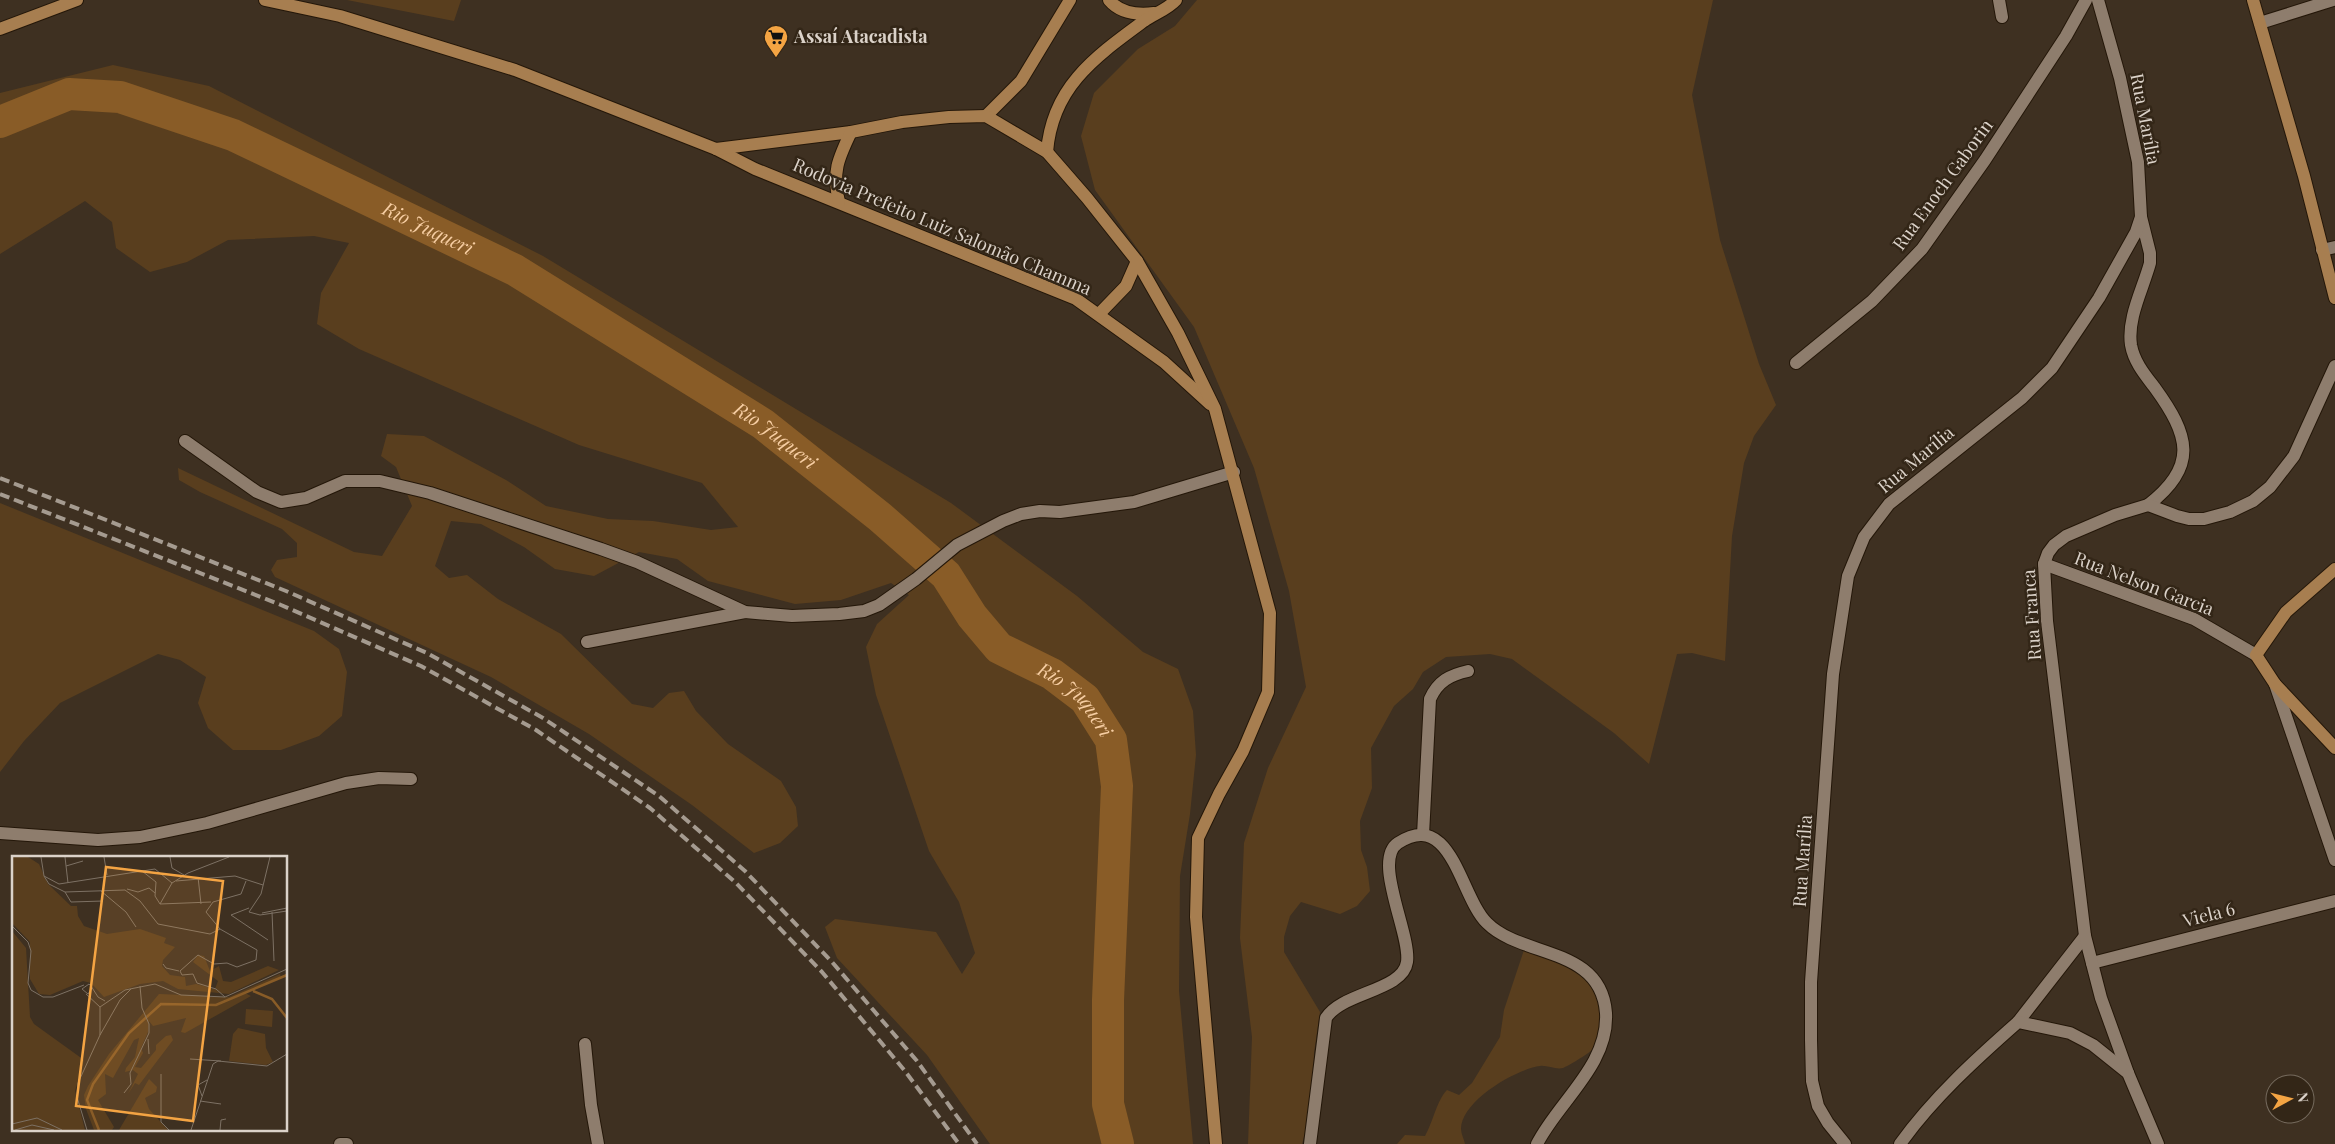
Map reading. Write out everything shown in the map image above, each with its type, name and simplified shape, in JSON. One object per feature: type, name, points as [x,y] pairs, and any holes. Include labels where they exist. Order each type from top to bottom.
[{"type":"main road","points":[[0,29],[77,0]]},
{"type":"main road","name":"Rodovia Prefeito Luiz Salomão Chamma","points":[[264,0],[340,16],[515,70],[716,149],[754,169],[1076,299],[1164,362],[1215,409]]},
{"type":"main road","points":[[1070,0],[1021,81],[986,116],[1047,152],[1087,198],[1137,261],[1178,332],[1215,409],[1234,472],[1270,613],[1268,692],[1244,751],[1219,794],[1198,838],[1196,917],[1216,1144]]},
{"type":"main road","points":[[1109,0],[1126,12],[1141,15],[1157,12]]},
{"type":"main road","points":[[1047,152],[1048,130],[1057,107],[1074,80],[1103,53],[1157,12],[1172,5],[1176,0]]},
{"type":"main road","points":[[2253,0],[2329,248],[2335,298]]},
{"type":"main road","name":"Rodovia Prefeito Luiz Salomão Chamma","points":[[716,149],[851,132],[902,122],[948,117],[986,116]]},
{"type":"main road","points":[[839,202],[836,171],[839,158],[851,132]]},
{"type":"main road","points":[[1099,314],[1126,286],[1137,261]]},
{"type":"main road","points":[[2335,569],[2286,612],[2256,655],[2275,684],[2335,748]]},
{"type":"street","points":[[2000,0],[2002,17]]},
{"type":"street","name":"Rua Enoch Gaborin","points":[[1796,363],[1872,301],[1922,249],[1990,152],[2066,36],[2086,0]]},
{"type":"street","name":"Rua Marília","points":[[1845,1144],[1828,1123],[1818,1106],[1812,1080],[1810,1040],[1811,982],[1833,674],[1848,576],[1864,537],[1889,504],[2022,398],[2052,368],[2100,298],[2129,246],[2141,217],[2138,162],[2120,78],[2098,0]]},
{"type":"street","points":[[2260,23],[2332,0]]},
{"type":"street","points":[[2141,217],[2150,253],[2150,264],[2131,328],[2131,344],[2134,356],[2142,371],[2175,418],[2181,430],[2183,442],[2180,468],[2164,493],[2148,505]]},
{"type":"street","points":[[2148,505],[2189,519],[2204,519],[2230,512],[2253,501],[2270,487],[2294,456],[2335,366]]},
{"type":"street","points":[[185,441],[257,492],[281,502],[306,498],[345,481],[361,480],[388,483],[430,493],[638,562],[745,612]]},
{"type":"street","points":[[587,642],[745,612],[818,616],[864,611],[880,605],[916,579],[957,545],[1003,521],[1021,514],[1040,511],[1060,512],[1134,502],[1234,472]]},
{"type":"street","name":"Rua Franca","points":[[2148,505],[2115,515],[2066,536],[2054,545],[2048,553],[2044,564],[2048,621],[2085,936],[2128,1073],[2158,1144]]},
{"type":"street","name":"Rua Nelson Garcia","points":[[2044,564],[2194,618],[2256,655]]},
{"type":"street","points":[[1423,835],[1430,699],[1435,688],[1442,681],[1451,675],[1468,671]]},
{"type":"street","points":[[2275,684],[2335,860]]},
{"type":"street","points":[[0,833],[98,840],[140,837],[207,823],[346,782],[380,778],[411,779]]},
{"type":"street","points":[[1310,1144],[1326,1018],[1333,1009],[1347,1000],[1378,988],[1400,975],[1407,964],[1408,956],[1388,864],[1391,851],[1397,844],[1410,837],[1423,835],[1434,837],[1447,849],[1468,893],[1487,923],[1503,934],[1574,963],[1588,973],[1602,994],[1606,1012],[1605,1033],[1598,1054],[1537,1144]]},
{"type":"street","name":"Viela 6","points":[[2092,962],[2335,901]]},
{"type":"street","points":[[1900,1144],[1924,1112],[1979,1056],[2018,1022],[2085,936]]},
{"type":"street","points":[[2018,1022],[2070,1033],[2093,1045],[2128,1073]]},
{"type":"street","points":[[585,1044],[591,1105],[598,1144]]},
{"type":"street","points":[[340,1144],[347,1144]]},
{"type":"shaded area","points":[[347,0],[461,0],[454,21]]},
{"type":"shaded area","points":[[1197,0],[1713,0],[1692,95],[1720,240],[1759,364],[1776,405],[1754,436],[1744,463],[1732,536],[1725,661],[1692,653],[1677,654],[1649,764],[1614,733],[1512,659],[1490,654],[1446,657],[1423,672],[1413,689],[1394,706],[1371,748],[1372,788],[1360,821],[1361,850],[1367,867],[1370,891],[1357,906],[1340,914],[1301,902],[1290,916],[1284,937],[1284,952],[1320,1012],[1314,1053],[1312,1107],[1302,1144],[1248,1144],[1252,1037],[1240,938],[1244,843],[1268,768],[1306,687],[1289,591],[1254,468],[1194,327],[1095,190],[1081,136],[1094,93],[1138,49],[1175,26]]},
{"type":"shaded area","points":[[113,65],[209,86],[543,256],[951,503],[1077,596],[1143,652],[1178,669],[1193,711],[1196,755],[1190,814],[1180,876],[1179,991],[1193,1144],[990,1144],[927,1055],[837,958],[825,927],[835,919],[936,932],[962,974],[975,953],[959,902],[929,851],[876,695],[866,647],[877,624],[909,595],[891,583],[841,600],[795,604],[708,581],[677,559],[639,552],[594,576],[555,569],[524,547],[481,524],[451,521],[435,566],[449,578],[467,575],[498,599],[561,634],[632,704],[653,708],[669,693],[684,691],[696,711],[728,744],[781,781],[796,807],[798,826],[780,843],[754,853],[692,805],[589,734],[491,677],[275,577],[271,570],[277,560],[297,557],[297,543],[282,529],[200,492],[179,480],[178,468],[354,552],[382,556],[412,506],[396,467],[381,456],[387,434],[424,436],[506,480],[546,506],[608,519],[653,521],[711,530],[738,527],[702,483],[579,445],[359,349],[317,324],[321,293],[349,243],[314,236],[228,240],[187,262],[150,272],[116,248],[112,222],[85,201],[0,254],[0,93]]},
{"type":"shaded area","points":[[0,503],[314,631],[339,649],[347,672],[342,716],[319,736],[281,750],[233,750],[208,728],[198,703],[206,677],[180,660],[158,654],[60,703],[24,741],[0,772]]},
{"type":"shaded area","points":[[1524,950],[1566,963],[1587,978],[1595,989],[1600,1002],[1602,1018],[1602,1027],[1595,1047],[1563,1068],[1540,1066],[1530,1068],[1491,1088],[1470,1108],[1463,1118],[1461,1133],[1465,1144],[1397,1144],[1405,1135],[1425,1136],[1440,1099],[1447,1090],[1459,1095],[1472,1083],[1500,1037],[1504,1010]]},
{"type":"waterway","name":"Rio Juqueri","points":[[0,122],[69,94],[120,97],[233,135],[515,270],[763,424],[880,517],[946,575],[972,616],[999,648],[1052,674],[1085,699],[1111,740],[1117,786],[1108,1000],[1108,1104],[1118,1144]]},
{"type":"railway","points":[[0,478],[286,591],[427,653],[543,718],[659,796],[745,871],[832,962],[917,1061],[977,1144]]},
{"type":"railway","points":[[0,494],[281,605],[421,666],[536,730],[650,808],[735,882],[822,972],[905,1071],[959,1144]]},
{"type":"place","name":"Assaí Atacadista","points":[[776,58]]}]
